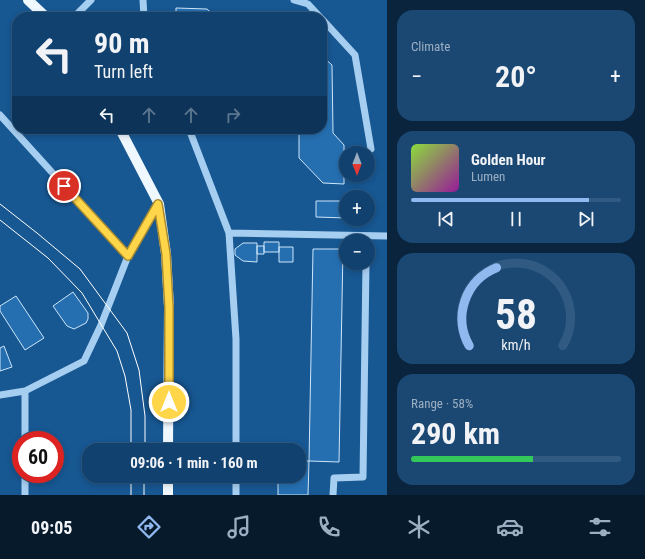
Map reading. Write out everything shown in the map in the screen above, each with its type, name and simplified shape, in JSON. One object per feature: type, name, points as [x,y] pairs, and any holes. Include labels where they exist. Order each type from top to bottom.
[{"type":"main road","points":[[28,0],[41,12]]},
{"type":"main road","points":[[123,134],[158,204],[166,254],[169,307],[168,443]]},
{"type":"main road","points":[[168,483],[168,495]]},
{"type":"street","points":[[79,12],[91,0]]},
{"type":"street","points":[[144,0],[144,12]]},
{"type":"street","points":[[294,0],[308,4],[315,12]]},
{"type":"street","points":[[327,24],[355,55],[370,146]]},
{"type":"street","points":[[0,115],[12,128]]},
{"type":"street","points":[[17,134],[128,256]]},
{"type":"street","points":[[191,134],[229,234],[236,339],[236,443]]},
{"type":"street","points":[[0,395],[25,391],[84,361],[101,325],[128,256],[158,204]]},
{"type":"street","points":[[229,234],[339,237]]},
{"type":"street","points":[[375,237],[387,236]]},
{"type":"street","points":[[333,495],[334,478],[363,477],[366,270]]},
{"type":"street","points":[[25,391],[25,431]]},
{"type":"street","points":[[25,483],[25,495]]},
{"type":"street","points":[[236,483],[236,495]]},
{"type":"building","points":[[176,8],[207,9],[210,12],[176,12]]},
{"type":"building","points":[[327,60],[332,65],[333,133],[344,145],[339,146],[339,182],[344,182],[344,184],[323,183],[299,158],[299,134],[327,134]]},
{"type":"building","points":[[316,201],[339,201],[339,218],[316,217]]},
{"type":"building","points":[[264,242],[279,242],[279,252],[264,252]]},
{"type":"building","points":[[243,243],[257,243],[257,262],[243,261],[235,255],[235,249]]},
{"type":"building","points":[[257,246],[264,246],[264,254],[257,254]]},
{"type":"building","points":[[279,247],[293,247],[293,262],[279,262]]},
{"type":"building","points":[[313,249],[339,249],[339,270],[343,270],[339,462],[309,461]]},
{"type":"building","points":[[73,292],[88,313],[86,323],[74,329],[67,326],[53,306]]},
{"type":"building","points":[[16,296],[44,338],[25,350],[0,311],[0,306]]},
{"type":"building","points":[[4,346],[12,367],[0,371],[0,348]]},
{"type":"building","points":[[306,461],[309,461],[308,495],[278,495],[278,483],[306,483]]},
{"type":"tram line","points":[[0,204],[80,269],[127,333],[139,370],[145,416],[145,443]]},
{"type":"tram line","points":[[0,220],[48,258],[82,293],[117,351],[125,376],[131,410],[131,443]]},
{"type":"tram line","points":[[131,483],[131,495]]},
{"type":"tram line","points":[[144,483],[144,495]]},
{"type":"route","points":[[64,186],[128,256],[158,204],[166,254],[169,307],[169,402]]}]
